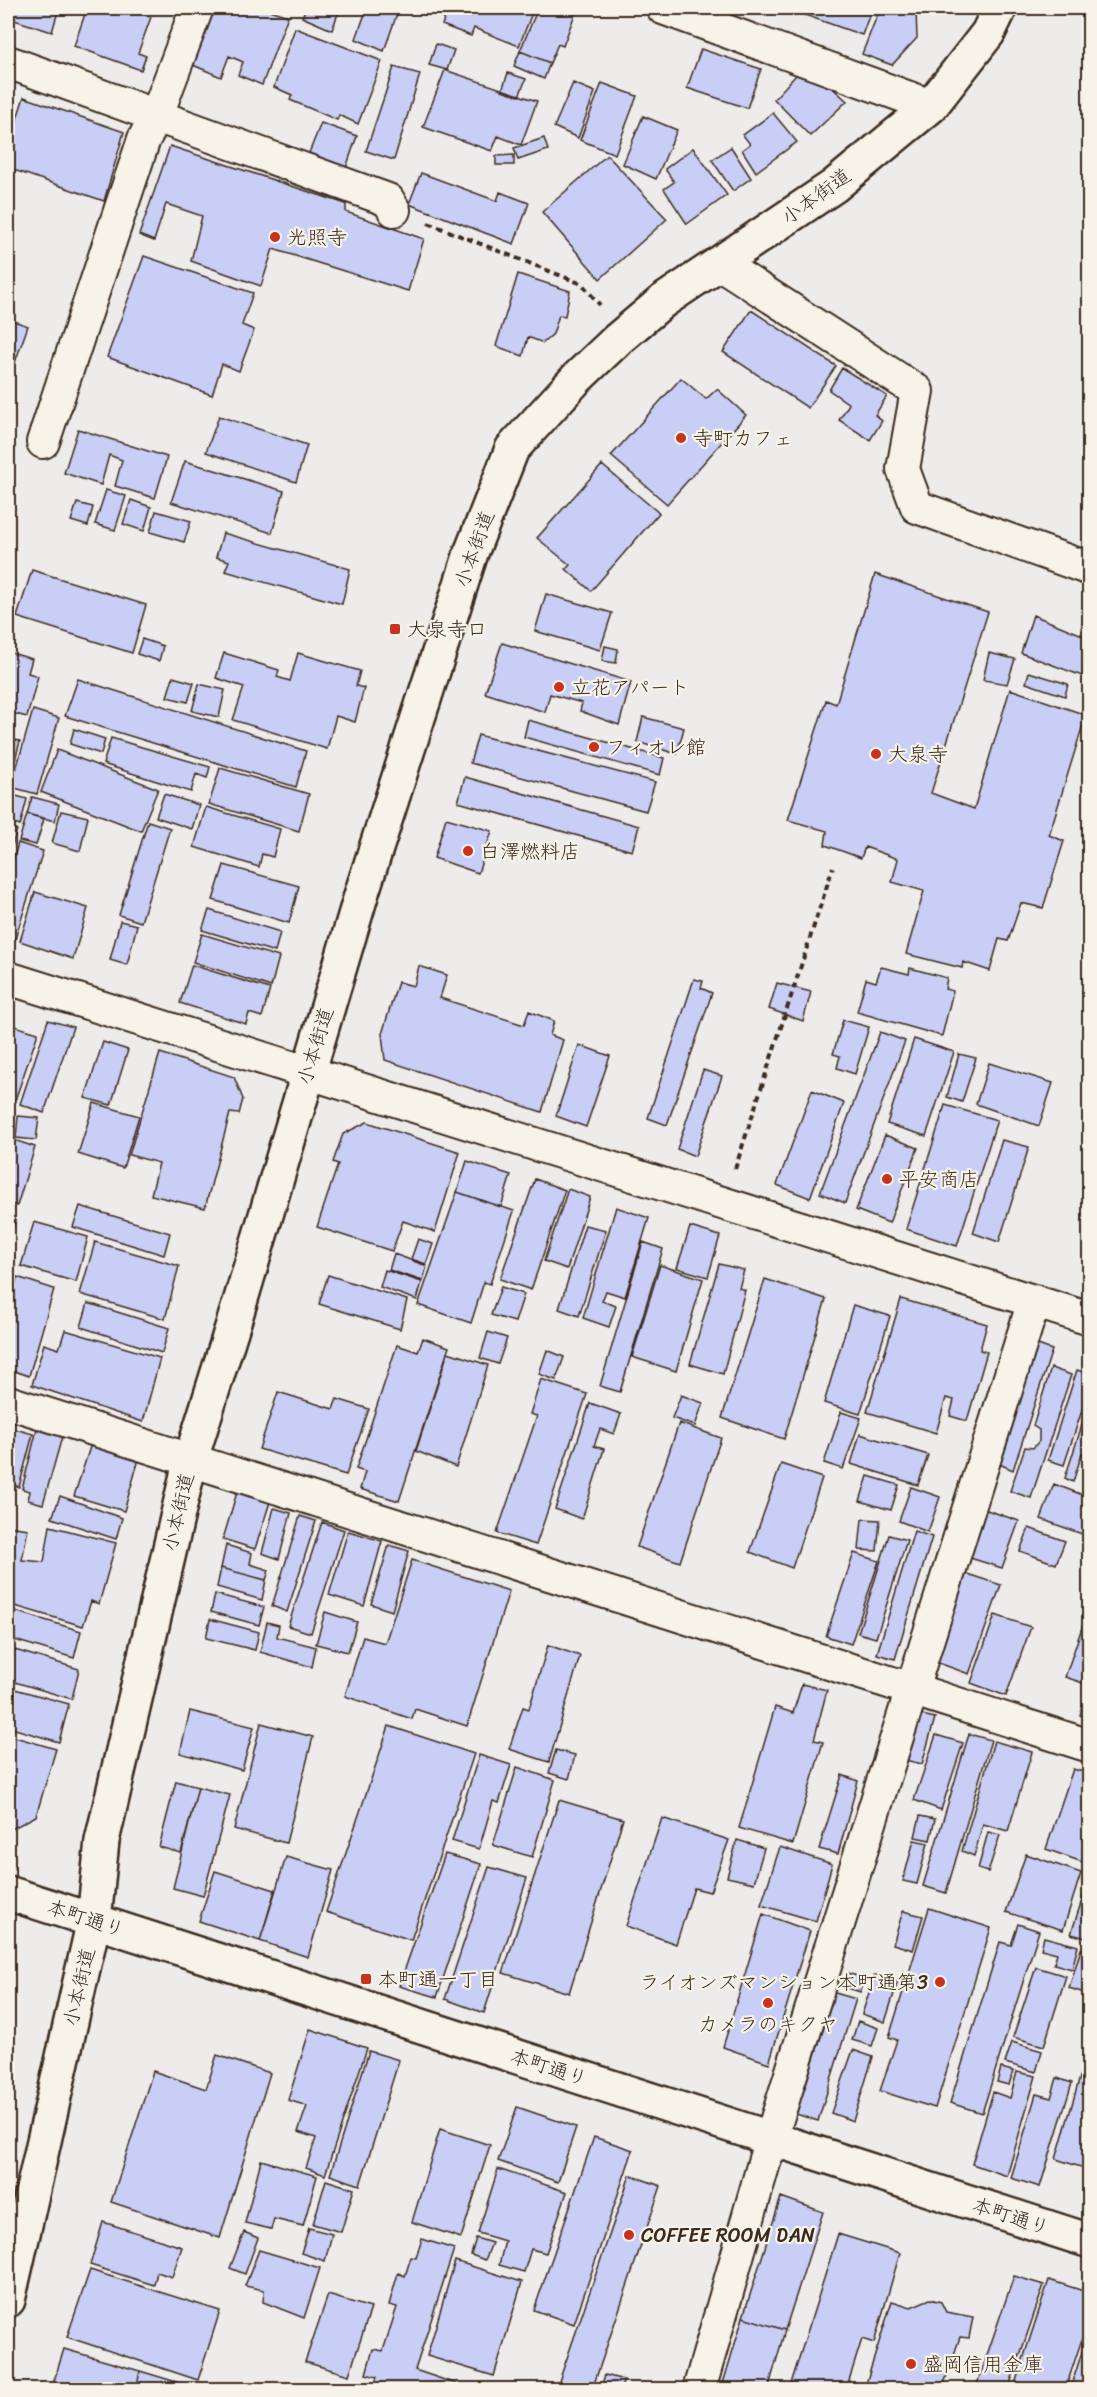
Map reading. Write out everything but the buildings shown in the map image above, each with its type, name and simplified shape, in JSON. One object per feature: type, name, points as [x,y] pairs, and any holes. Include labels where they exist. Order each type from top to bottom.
[{"type":"street","points":[[44,442],[144,139],[156,117],[197,8]]},
{"type":"street","points":[[663,8],[931,106]]},
{"type":"street","name":"小本街道","points":[[8,2300],[94,1920],[102,1841],[190,1462],[363,889],[471,553],[512,449],[577,378],[663,301],[834,186],[931,106],[988,33],[1000,8]]},
{"type":"street","points":[[8,62],[388,200],[394,210]]},
{"type":"street","points":[[719,263],[917,391],[903,469],[917,507],[1089,569]]},
{"type":"street","points":[[8,978],[1089,1319]]},
{"type":"street","points":[[699,2390],[771,2138],[1034,1301]]},
{"type":"street","points":[[8,1402],[190,1462],[248,1478],[1089,1746]]},
{"type":"street","name":"本町通り","points":[[8,1893],[1089,2241]]},
{"type":"path","points":[[394,210],[582,284],[604,310]]},
{"type":"path","points":[[723,1204],[833,867]]},
{"type":"place","name":"光照寺","points":[[275,237]]},
{"type":"place","name":"寺町カフェ","points":[[681,438]]},
{"type":"place","name":"大泉寺口","points":[[395,629]]},
{"type":"place","name":"立花アパート","points":[[559,687]]},
{"type":"place","name":"フィオレ館","points":[[594,747]]},
{"type":"place","name":"大泉寺","points":[[876,754]]},
{"type":"place","name":"白澤燃料店","points":[[468,851]]},
{"type":"place","name":"平安商店","points":[[887,1179]]},
{"type":"place","name":"本町通一丁目","points":[[366,1979]]},
{"type":"place","name":"ライオンズマンション本町通第3","points":[[940,1982]]},
{"type":"place","name":"カメラのキクヤ","points":[[768,2003]]},
{"type":"place","name":"COFFEE ROOM DAN","points":[[629,2235]]},
{"type":"place","name":"盛岡信用金庫","points":[[911,2364]]}]
